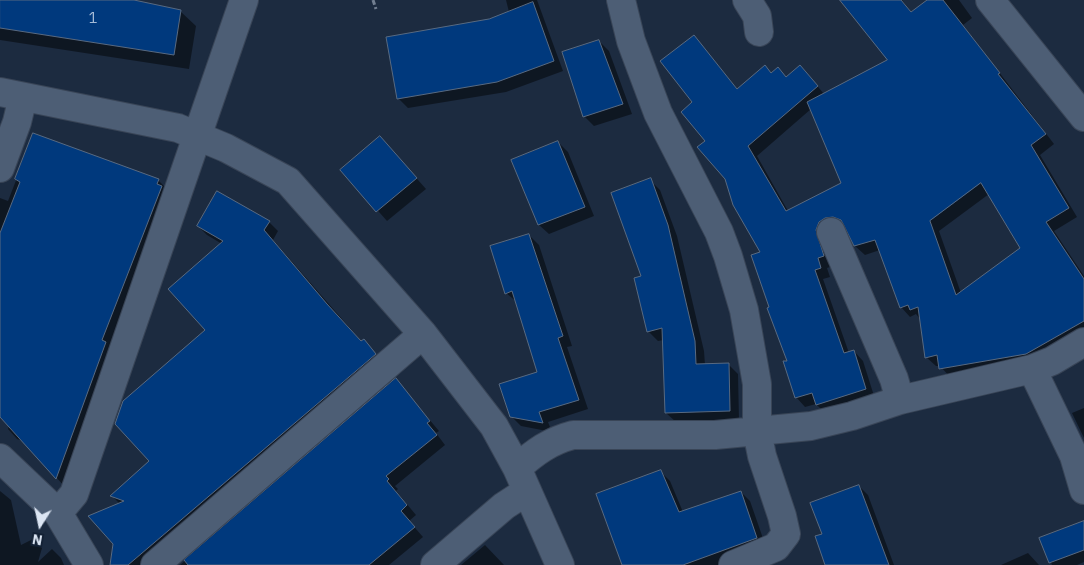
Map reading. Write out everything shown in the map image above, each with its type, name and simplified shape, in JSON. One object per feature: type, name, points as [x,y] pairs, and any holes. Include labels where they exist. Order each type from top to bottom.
[{"type":"street","points":[[58,513],[74,494],[244,0]]},
{"type":"street","points":[[620,0],[631,41],[658,113],[719,232],[744,310],[757,384],[757,431],[762,456],[786,534],[776,547],[733,565]]},
{"type":"street","points":[[746,0],[757,16],[759,32]]},
{"type":"street","points":[[990,0],[1084,117]]},
{"type":"street","points":[[0,168],[17,122],[11,95],[178,128],[198,134],[288,181],[423,334],[494,426],[522,480],[560,565]]},
{"type":"street","points":[[830,232],[894,379],[900,400]]},
{"type":"street","points":[[155,565],[423,334]]},
{"type":"street","points":[[435,565],[504,506],[522,480],[536,451],[556,440],[574,435],[715,435],[810,426],[852,416],[900,400],[1032,369],[1052,361],[1084,342]]},
{"type":"street","points":[[1032,369],[1074,456],[1084,490]]},
{"type":"street","points":[[0,458],[58,513],[89,565]]},
{"type":"path","points":[[373,0],[376,9]]},
{"type":"building","points":[[0,0],[134,0],[181,10],[174,55],[0,28]]},
{"type":"building","points":[[840,0],[901,0],[911,12],[927,0],[943,0],[1000,73],[998,74],[1046,134],[1031,145],[1069,208],[1046,222],[1084,279],[1084,321],[1026,354],[939,369],[937,355],[925,358],[918,307],[910,310],[908,305],[900,308],[875,240],[854,246],[841,220],[833,217],[825,218],[819,222],[816,230],[824,256],[818,258],[821,268],[815,270],[844,353],[854,350],[866,389],[816,405],[812,393],[795,398],[783,361],[787,361],[767,308],[769,307],[751,255],[760,252],[733,205],[725,179],[697,147],[705,141],[681,112],[692,102],[660,61],[694,35],[737,89],[765,65],[771,73],[778,67],[786,77],[800,65],[818,86],[748,146],[786,211],[841,183],[807,102],[887,60]],"holes":[[[981,183],[1020,248],[956,295],[930,221]]]},
{"type":"building","points":[[533,2],[554,61],[497,82],[397,99],[386,37],[489,19]]},
{"type":"building","points":[[599,40],[623,104],[583,117],[562,52]]},
{"type":"building","points":[[33,133],[159,179],[157,184],[162,186],[102,340],[106,342],[56,479],[0,417],[0,233],[20,182],[15,179]]},
{"type":"building","points":[[380,136],[417,178],[376,212],[340,170]]},
{"type":"building","points":[[558,141],[585,207],[538,225],[511,160]]},
{"type":"building","points":[[651,178],[668,225],[695,341],[696,364],[729,363],[730,411],[665,413],[662,328],[647,332],[634,278],[641,276],[611,193]]},
{"type":"building","points":[[217,191],[270,221],[264,230],[327,304],[361,341],[364,339],[376,354],[128,565],[110,565],[113,544],[88,516],[124,501],[110,496],[149,461],[115,424],[123,401],[205,330],[168,289],[223,241],[197,226]]},
{"type":"building","points":[[529,234],[563,336],[558,338],[579,400],[539,412],[543,423],[510,417],[499,384],[537,372],[512,291],[505,294],[490,246]]},
{"type":"building","points":[[396,378],[430,421],[427,423],[437,435],[386,476],[389,479],[387,481],[407,505],[401,511],[415,527],[369,565],[188,565],[184,560]]},
{"type":"building","points":[[661,470],[679,512],[741,491],[757,538],[683,565],[622,565],[596,494]]},
{"type":"building","points":[[859,485],[889,565],[825,565],[815,536],[822,534],[810,503]]},
{"type":"building","points":[[1084,521],[1084,550],[1049,563],[1039,538]]}]
